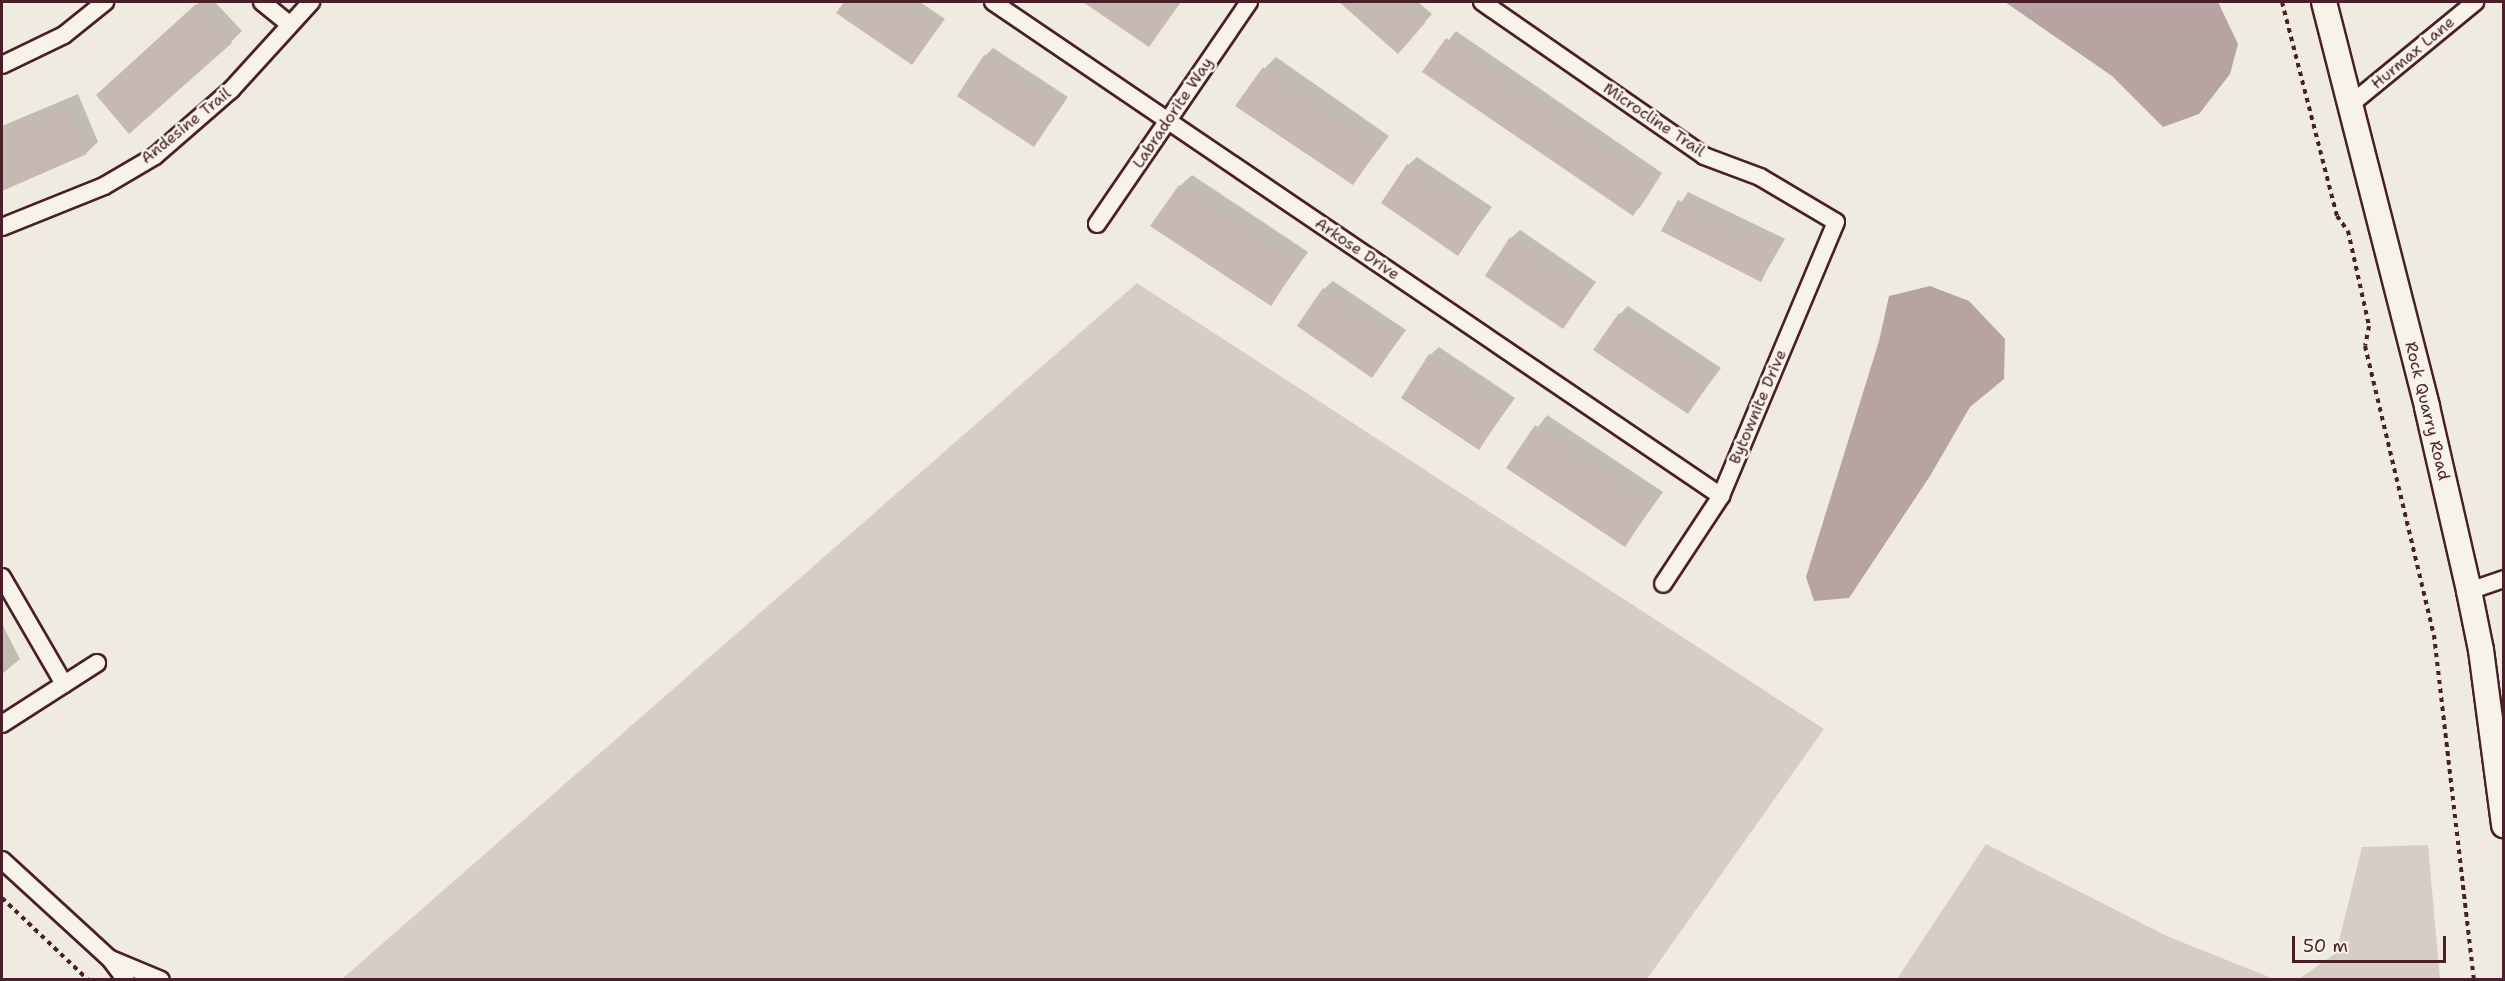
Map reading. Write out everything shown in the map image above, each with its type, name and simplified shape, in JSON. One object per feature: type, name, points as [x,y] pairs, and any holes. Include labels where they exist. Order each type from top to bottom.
[{"type":"main road","name":"Rock Quarry Road","points":[[2324,2],[2351,104],[2469,591],[2481,650],[2504,825]]},
{"type":"street","points":[[2,65],[64,35],[105,2]]},
{"type":"street","points":[[262,2],[290,25]]},
{"type":"street","name":"Andesine Trail","points":[[2,227],[85,195],[155,156],[231,90],[310,2]]},
{"type":"street","name":"Arkose Drive","points":[[993,2],[1721,496]]},
{"type":"street","name":"Labradorite Way","points":[[1097,224],[1249,2]]},
{"type":"street","name":"Microcline Trail","points":[[1482,2],[1704,156],[1760,177],[1836,222]]},
{"type":"street","name":"Hurmax Lane","points":[[2351,104],[2475,2]]},
{"type":"street","name":"Bytownite Drive","points":[[1663,584],[1721,496],[1836,222]]},
{"type":"street","points":[[2,577],[64,684]]},
{"type":"street","points":[[2469,591],[2504,579]]},
{"type":"street","points":[[2,724],[97,663]]},
{"type":"street","points":[[2,860],[110,959],[126,980]]},
{"type":"street","points":[[110,959],[161,980]]},
{"type":"path","points":[[2282,2],[2337,216],[2348,231],[2368,326],[2365,346],[2434,635],[2474,980]]},
{"type":"path","points":[[2,898],[88,980]]},
{"type":"shaded area","points":[[2005,2],[2218,2],[2238,44],[2230,74],[2199,114],[2163,127],[2112,76]]},
{"type":"shaded area","points":[[1137,283],[1824,729],[1647,979],[342,979]]},
{"type":"shaded area","points":[[1930,286],[1969,301],[2005,339],[2004,379],[1970,407],[1930,476],[1849,598],[1814,601],[1806,577],[1879,341],[1889,296]]},
{"type":"shaded area","points":[[1986,844],[2169,937],[2274,979],[1897,979]]},
{"type":"shaded area","points":[[2428,845],[2440,979],[2299,979],[2336,953],[2362,847]]},
{"type":"building","points":[[844,2],[899,2],[938,28],[912,65],[836,13]]},
{"type":"building","points":[[1083,2],[1163,2],[1175,10],[1149,47]]},
{"type":"building","points":[[1339,2],[1401,2],[1425,23],[1398,54]]},
{"type":"building","points":[[196,4],[232,43],[129,134],[96,95]]},
{"type":"building","points":[[1446,38],[1655,182],[1633,216],[1422,72]]},
{"type":"building","points":[[984,55],[1061,106],[1034,147],[957,96]]},
{"type":"building","points":[[1263,67],[1379,148],[1353,185],[1235,106]]},
{"type":"building","points":[[67,104],[87,154],[2,191],[2,131]]},
{"type":"building","points":[[1407,164],[1485,216],[1458,256],[1381,203]]},
{"type":"building","points":[[1179,185],[1298,264],[1271,306],[1150,226]]},
{"type":"building","points":[[1678,200],[1778,247],[1761,282],[1661,231]]},
{"type":"building","points":[[1510,237],[1589,291],[1563,329],[1485,276]]},
{"type":"building","points":[[1323,288],[1399,339],[1372,378],[1297,326]]},
{"type":"building","points":[[1619,313],[1713,377],[1688,414],[1593,350]]},
{"type":"building","points":[[1429,354],[1507,407],[1479,450],[1401,398]]},
{"type":"building","points":[[1535,425],[1653,504],[1625,547],[1506,468]]}]
